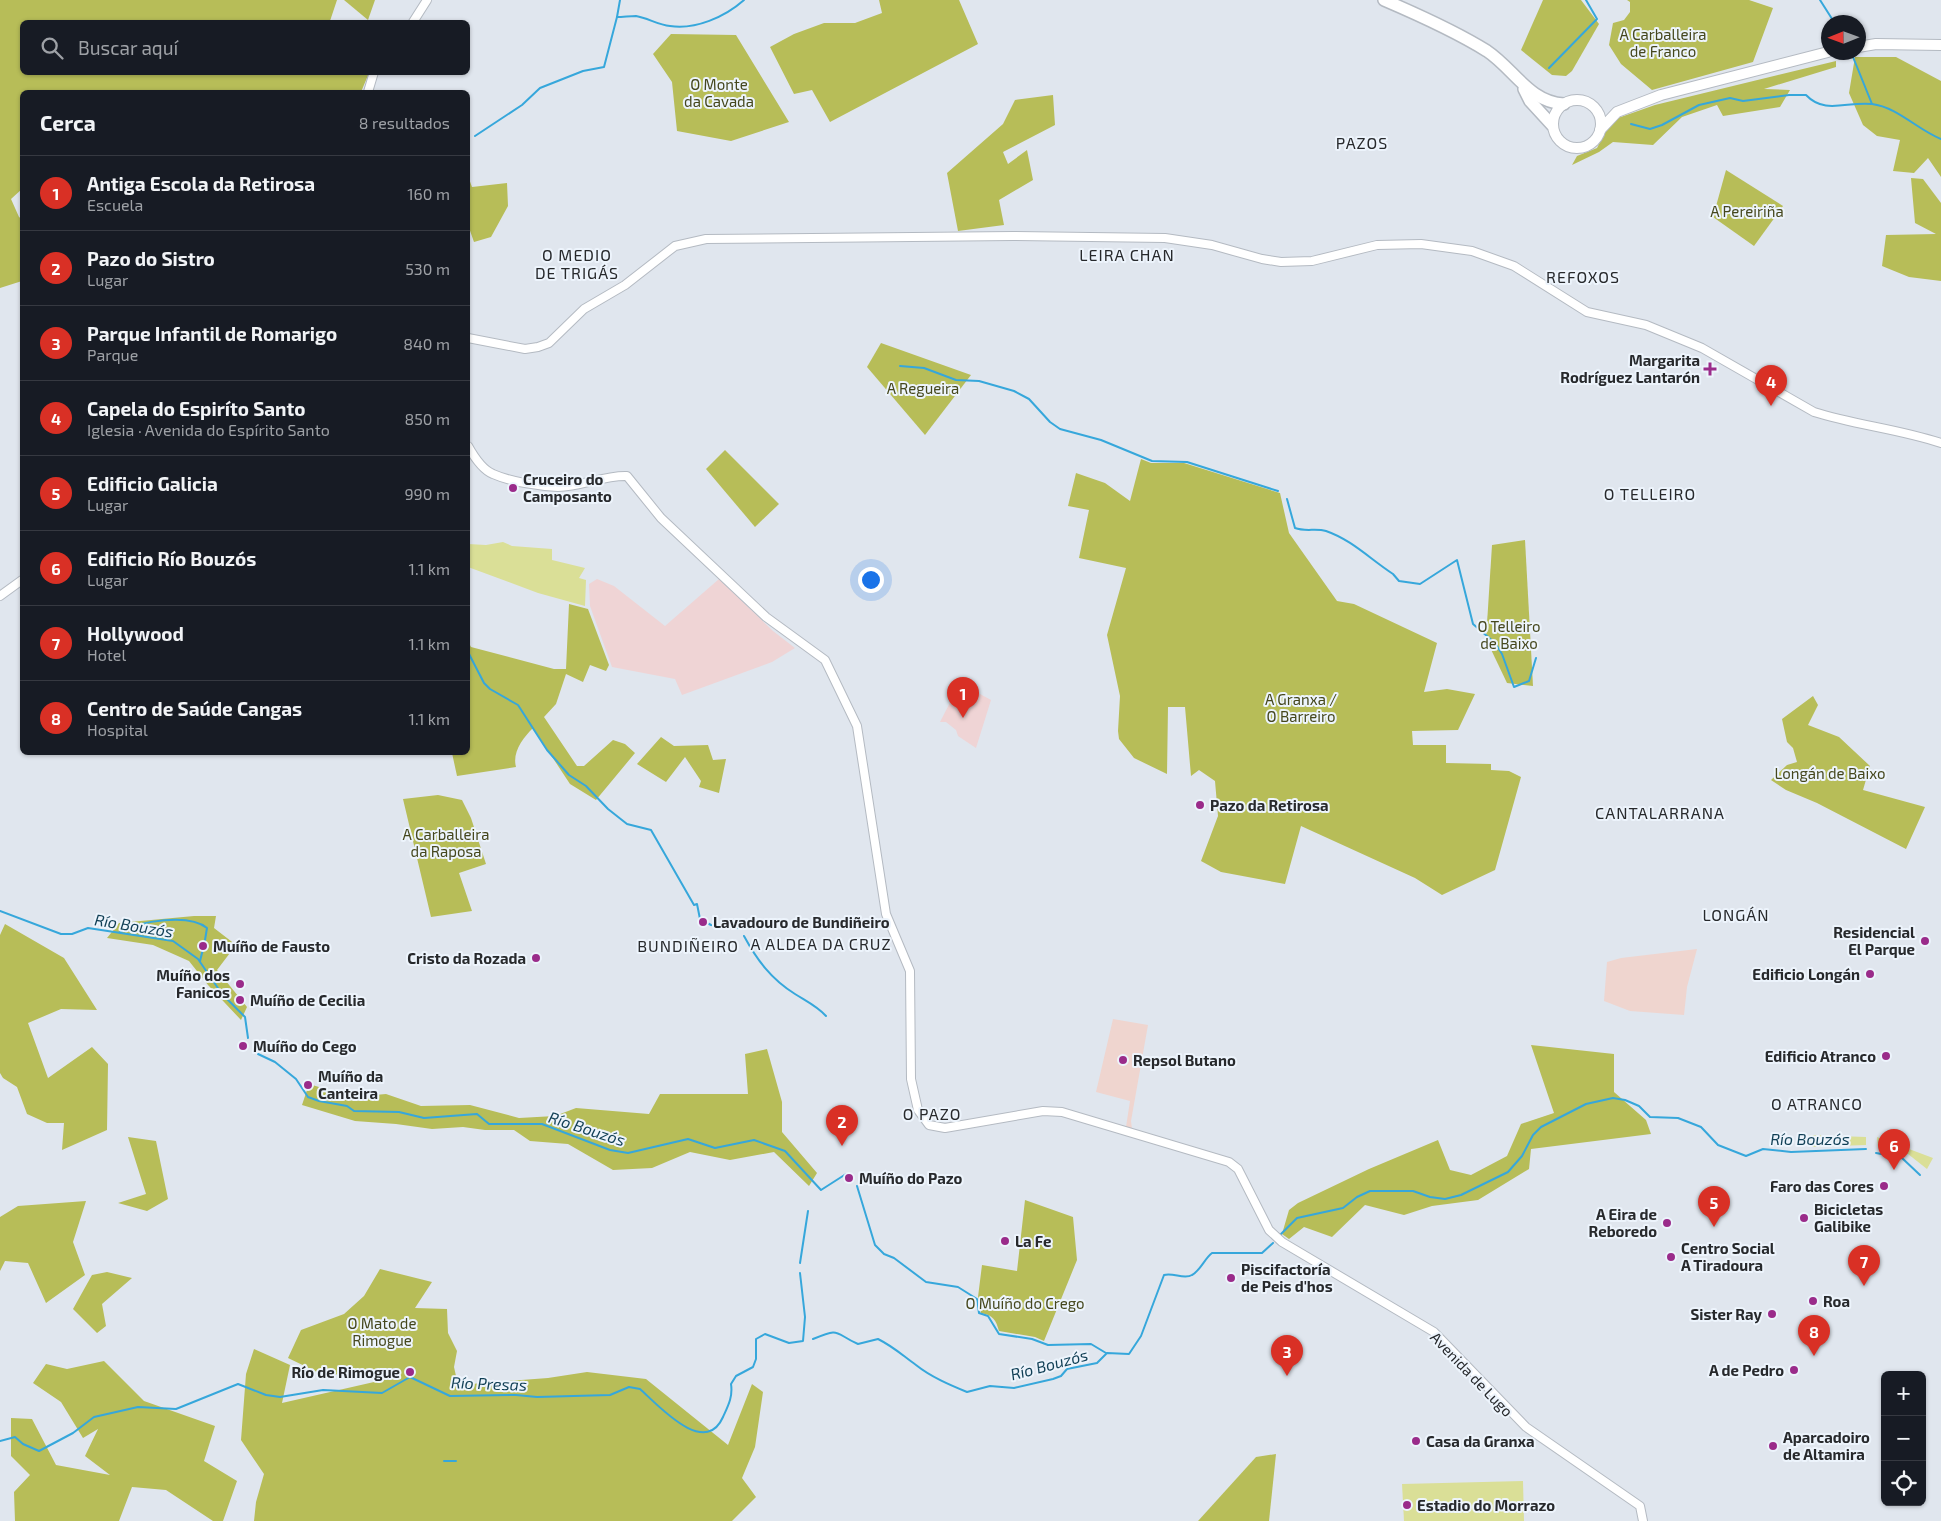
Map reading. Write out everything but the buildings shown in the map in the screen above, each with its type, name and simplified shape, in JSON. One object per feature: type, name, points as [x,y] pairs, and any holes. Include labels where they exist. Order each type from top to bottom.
[{"type":"highway","points":[[1384,0],[1454,32],[1504,64],[1521,83],[1543,100],[1564,104]]},
{"type":"highway","points":[[1521,83],[1530,101],[1552,125]]},
{"type":"main road","points":[[1866,46],[1876,44],[1941,45]]},
{"type":"main road","points":[[1596,110],[1617,112],[1696,85],[1821,54]]},
{"type":"main road","points":[[1600,130],[1600,120],[1596,110],[1584,101],[1572,100],[1557,109],[1552,125],[1559,141],[1567,146],[1576,148],[1591,143],[1617,112]]},
{"type":"street","points":[[414,20],[427,0]]},
{"type":"street","points":[[369,90],[373,75]]},
{"type":"street","points":[[470,338],[525,349],[549,343],[584,309],[625,285],[675,246],[706,239],[749,237],[1013,236],[1165,238],[1212,245],[1281,262],[1312,261],[1376,246],[1421,244],[1472,251],[1514,266],[1587,312],[1646,325],[1710,352],[1814,412],[1832,418],[1909,432],[1941,443]]},
{"type":"street","name":"Avenida de Lugo","points":[[470,450],[492,474],[520,481],[559,487],[613,476],[627,476],[661,518],[766,617],[825,660],[857,726],[886,914],[910,971],[911,1079],[918,1110],[929,1124],[945,1128],[1043,1110],[1062,1112],[1229,1162],[1238,1169],[1268,1230],[1282,1242],[1434,1332],[1515,1417],[1554,1448],[1640,1506],[1643,1521]]},
{"type":"street","points":[[0,596],[20,581]]},
{"type":"shaded area","points":[[597,579],[614,586],[665,626],[719,579],[773,631],[795,648],[772,662],[682,695],[675,679],[612,667],[590,606],[589,584]]},
{"type":"shaded area","points":[[960,683],[991,700],[976,748],[958,736],[956,730],[946,722],[940,722]]},
{"type":"shaded area","points":[[1697,949],[1687,987],[1684,1015],[1630,1011],[1604,1001],[1607,962],[1621,958]]},
{"type":"shaded area","points":[[1113,1019],[1148,1025],[1131,1121],[1132,1129],[1126,1127],[1130,1101],[1096,1092]]},
{"type":"green space","points":[[0,0],[337,0],[330,20],[20,20],[20,75],[368,75],[362,90],[20,90],[20,191],[11,199],[20,218],[20,282],[0,288]]},
{"type":"green space","points":[[344,0],[375,0],[368,20]]},
{"type":"green space","points":[[879,0],[959,0],[978,44],[830,122],[812,90],[794,94],[770,47],[794,34],[824,23],[855,23],[882,13]]},
{"type":"green space","points":[[1543,0],[1581,0],[1599,24],[1572,71],[1566,76],[1552,75],[1521,50]]},
{"type":"green space","name":"A Carballeira de Franco","points":[[1627,0],[1749,0],[1773,8],[1753,62],[1652,90],[1621,64],[1609,45],[1613,23],[1624,20],[1630,12],[1630,2]]},
{"type":"green space","name":"O Monte da Cavada","points":[[671,34],[736,35],[789,122],[731,141],[677,131],[672,82],[653,54]]},
{"type":"green space","points":[[1866,57],[1896,57],[1941,81],[1941,177],[1928,158],[1914,173],[1893,171],[1900,140],[1877,136],[1863,125],[1849,93],[1854,60],[1866,60]]},
{"type":"green space","points":[[1836,61],[1836,67],[1764,89],[1790,90],[1780,107],[1723,116],[1717,105],[1682,117],[1653,145],[1613,142],[1599,152],[1572,165],[1577,156],[1597,148],[1607,129],[1618,118],[1655,105]]},
{"type":"green space","points":[[1053,95],[1055,125],[1003,152],[1008,164],[1027,150],[1033,180],[999,200],[1004,225],[958,231],[947,173],[1003,124],[1015,100]]},
{"type":"green space","name":"A Pereiriña","points":[[1726,170],[1783,206],[1754,246],[1713,217]]},
{"type":"green space","points":[[1911,178],[1923,179],[1941,203],[1941,281],[1909,277],[1882,266],[1886,235],[1936,234],[1915,223]]},
{"type":"green space","points":[[470,182],[472,187],[507,183],[508,206],[491,237],[474,242],[470,231]]},
{"type":"green space","name":"A Regueira","points":[[881,343],[971,375],[925,435],[867,367]]},
{"type":"green space","points":[[725,450],[779,504],[755,527],[706,469]]},
{"type":"green space","name":"A Granxa / O Barreiro","points":[[1141,459],[1151,463],[1184,463],[1280,493],[1289,533],[1337,601],[1354,604],[1437,643],[1424,692],[1447,689],[1475,694],[1458,730],[1412,731],[1413,745],[1446,745],[1446,763],[1491,764],[1491,770],[1509,771],[1521,777],[1495,870],[1442,895],[1415,878],[1301,826],[1285,884],[1221,872],[1201,861],[1218,816],[1215,781],[1199,770],[1191,776],[1185,707],[1168,707],[1167,774],[1134,758],[1119,739],[1120,696],[1107,635],[1126,568],[1079,558],[1089,510],[1068,506],[1076,473],[1105,483],[1130,501]]},
{"type":"green space","name":"O Telleiro de Baixo","points":[[1525,540],[1533,686],[1507,683],[1486,639],[1492,545]]},
{"type":"green space","points":[[503,542],[512,546],[552,549],[552,560],[585,568],[579,578],[586,580],[585,606],[538,593],[470,568],[470,544],[486,545]]},
{"type":"green space","points":[[569,604],[588,609],[609,665],[606,671],[590,665],[583,682],[566,674],[556,704],[544,717],[577,766],[584,766],[613,740],[625,744],[635,753],[596,800],[570,784],[533,728],[522,741],[517,751],[516,767],[457,776],[452,755],[470,755],[470,645],[471,647],[554,669],[566,669]]},
{"type":"green space","name":"Longán de Baixo","points":[[1813,696],[1818,705],[1808,725],[1839,737],[1870,766],[1863,790],[1925,807],[1906,849],[1817,803],[1786,790],[1771,780],[1787,765],[1797,762],[1793,748],[1787,742],[1782,719]]},
{"type":"green space","points":[[661,737],[674,746],[708,745],[713,760],[726,759],[719,793],[699,787],[701,781],[685,757],[666,782],[637,764]]},
{"type":"green space","name":"A Carballeira da Raposa","points":[[438,795],[462,800],[471,818],[486,864],[459,873],[472,911],[431,917],[403,799]]},
{"type":"green space","points":[[194,916],[216,916],[214,928],[236,945],[217,970],[247,1007],[241,1020],[208,985],[189,961],[153,945],[107,938],[119,923]]},
{"type":"green space","points":[[5,924],[64,958],[97,1010],[61,1009],[28,1023],[48,1078],[92,1047],[108,1064],[107,1130],[62,1150],[64,1123],[47,1123],[27,1114],[17,1087],[3,1078],[0,1073],[0,935]]},
{"type":"green space","points":[[1531,1045],[1614,1054],[1614,1092],[1646,1120],[1651,1134],[1531,1149],[1529,1169],[1478,1200],[1432,1206],[1404,1215],[1365,1205],[1332,1237],[1304,1227],[1289,1239],[1282,1234],[1289,1210],[1298,1203],[1369,1169],[1438,1140],[1450,1170],[1471,1175],[1507,1156],[1521,1124],[1554,1113]]},
{"type":"green space","points":[[767,1049],[782,1102],[782,1132],[817,1173],[809,1186],[774,1152],[730,1160],[690,1152],[652,1168],[613,1170],[568,1144],[530,1141],[514,1130],[485,1130],[463,1127],[432,1129],[355,1121],[302,1105],[309,1084],[352,1097],[386,1094],[421,1106],[470,1105],[519,1118],[555,1116],[576,1108],[649,1114],[660,1094],[748,1094],[745,1054]]},
{"type":"green space","points":[[1809,1135],[1866,1137],[1866,1145],[1809,1147]]},
{"type":"green space","points":[[128,1137],[156,1141],[168,1199],[147,1211],[118,1203],[146,1194]]},
{"type":"green space","points":[[1877,1137],[1933,1158],[1927,1169],[1908,1154],[1878,1147]]},
{"type":"green space","name":"O Muíño do Crego","points":[[1025,1200],[1073,1217],[1077,1260],[1044,1341],[1035,1337],[999,1331],[993,1319],[981,1313],[978,1297],[982,1265],[1017,1271]]},
{"type":"green space","points":[[86,1201],[73,1242],[85,1275],[46,1303],[28,1263],[5,1261],[0,1271],[0,1217],[18,1206]]},
{"type":"green space","name":"O Mato de Rimogue","points":[[380,1269],[432,1282],[415,1308],[447,1309],[448,1333],[457,1351],[454,1367],[458,1385],[548,1378],[587,1372],[646,1379],[728,1445],[752,1384],[763,1392],[755,1447],[742,1478],[756,1497],[732,1521],[254,1521],[256,1502],[264,1474],[241,1440],[246,1374],[254,1349],[290,1365],[282,1403],[374,1382],[389,1370],[329,1375],[317,1372],[288,1358],[301,1330],[344,1314],[364,1296]]},
{"type":"green space","points":[[107,1272],[132,1278],[102,1304],[106,1326],[97,1333],[73,1309],[92,1275]]},
{"type":"green space","points":[[104,1361],[144,1401],[215,1426],[204,1461],[237,1481],[223,1521],[213,1521],[166,1490],[132,1487],[119,1521],[15,1521],[14,1492],[30,1475],[11,1456],[11,1418],[32,1419],[56,1465],[110,1475],[85,1456],[98,1429],[83,1438],[61,1402],[33,1383],[46,1364],[67,1369]]},
{"type":"green space","points":[[1276,1454],[1269,1521],[1198,1521],[1256,1457]]},
{"type":"green space","points":[[1523,1481],[1524,1521],[1404,1521],[1402,1484]]},
{"type":"waterway","points":[[617,17],[620,0]]},
{"type":"waterway","points":[[475,136],[522,105],[540,88],[583,71],[604,67],[617,17],[636,16],[666,25],[689,26],[719,17],[744,0]]},
{"type":"waterway","points":[[1549,68],[1597,19],[1586,0]]},
{"type":"waterway","points":[[1820,0],[1830,15]]},
{"type":"waterway","points":[[1854,60],[1872,104]]},
{"type":"waterway","points":[[1631,124],[1650,129],[1662,125],[1699,105],[1730,98],[1743,101],[1789,95],[1806,95],[1813,101],[1829,106],[1863,104],[1881,106],[1890,109],[1941,139]]},
{"type":"waterway","points":[[900,366],[924,368],[956,380],[979,381],[1014,391],[1029,399],[1050,422],[1060,429],[1101,440],[1152,461],[1187,462],[1278,491]]},
{"type":"waterway","points":[[1287,499],[1295,528],[1322,530],[1344,539],[1393,574],[1399,581],[1420,584],[1457,560],[1473,624],[1495,643],[1502,654],[1514,687],[1529,681],[1536,658]]},
{"type":"waterway","points":[[470,656],[484,683],[490,689],[518,705],[547,750],[569,775],[586,786],[608,809],[627,824],[651,830],[694,905],[697,904],[700,919],[711,925],[739,928]]},
{"type":"waterway","name":"Río Bouzós","points":[[0,911],[61,934],[72,934],[88,928],[173,941],[198,959],[222,994],[245,1017],[248,1038]]},
{"type":"waterway","points":[[120,932],[164,920],[189,921],[199,923],[207,928],[205,940]]},
{"type":"waterway","points":[[744,936],[760,961],[779,982],[815,1006],[826,1016]]},
{"type":"waterway","points":[[200,961],[203,949]]},
{"type":"waterway","name":"Río Bouzós","points":[[258,1054],[275,1062],[296,1079],[308,1097],[347,1106],[354,1111],[399,1112],[424,1118],[477,1114],[489,1124],[542,1124],[610,1150],[628,1153],[688,1139],[715,1148],[754,1140],[785,1151],[821,1190],[846,1174],[852,1179]]},
{"type":"waterway","name":"Río Bouzós","points":[[1281,1234],[1297,1218],[1343,1208],[1357,1197],[1370,1191],[1413,1191],[1430,1197],[1445,1199],[1461,1195],[1508,1172],[1522,1156],[1533,1135],[1541,1127],[1586,1104],[1613,1098],[1625,1100],[1639,1106],[1650,1117],[1678,1118],[1701,1127],[1718,1145],[1746,1156],[1763,1149],[1791,1152],[1866,1149]]},
{"type":"waterway","name":"Río Bouzós","points":[[1876,1153],[1902,1158],[1920,1175]]},
{"type":"waterway","points":[[857,1186],[875,1245],[884,1254],[894,1258],[926,1282],[958,1287],[977,1299],[979,1313],[988,1316],[999,1334],[1032,1339],[1048,1345],[1091,1344],[1106,1353]]},
{"type":"waterway","name":"Río Bouzós","points":[[800,1263],[808,1211]]},
{"type":"waterway","name":"Río Bouzós","points":[[813,1339],[833,1332],[858,1344],[878,1339],[928,1373],[947,1384],[967,1392],[990,1386],[1014,1388],[1053,1379],[1061,1376],[1067,1369],[1097,1363],[1107,1353],[1129,1354],[1141,1336],[1164,1275],[1189,1276],[1198,1271],[1212,1253],[1262,1253],[1273,1243]]},
{"type":"waterway","name":"Río Presas","points":[[0,1441],[15,1437],[23,1444],[39,1451],[73,1433],[94,1417],[138,1407],[176,1409],[238,1384],[266,1395],[280,1397],[323,1390],[382,1393],[410,1377],[450,1396],[516,1395],[537,1397],[610,1395],[629,1387],[640,1389],[669,1416],[681,1424],[694,1430],[705,1432],[715,1428],[723,1417],[731,1397],[731,1384],[736,1376],[753,1367],[756,1359],[756,1339],[765,1334],[789,1343],[803,1341],[805,1317],[800,1273]]},
{"type":"waterway","points":[[444,1461],[456,1461]]},
{"type":"place","name":"Margarita Rodríguez Lantarón","points":[[1710,369]]},
{"type":"place","name":"Capela do Espiríto Santo","points":[[1771,406]]},
{"type":"place","name":"Cruceiro do Camposanto","points":[[513,488]]},
{"type":"place","name":"Antiga Escola da Retirosa","points":[[963,718]]},
{"type":"place","name":"Pazo da Retirosa","points":[[1200,805]]},
{"type":"place","name":"Lavadouro de Bundiñeiro","points":[[703,922]]},
{"type":"place","name":"Residencial El Parque","points":[[1925,941]]},
{"type":"place","name":"Muíño de Fausto","points":[[203,946]]},
{"type":"place","name":"Cristo da Rozada","points":[[536,958]]},
{"type":"place","name":"Edificio Longán","points":[[1870,974]]},
{"type":"place","name":"Muíño dos Fanicos","points":[[240,984]]},
{"type":"place","name":"Muíño de Cecilia","points":[[240,1000]]},
{"type":"place","name":"Muíño do Cego","points":[[243,1046]]},
{"type":"place","name":"Edificio Atranco","points":[[1886,1056]]},
{"type":"place","name":"Repsol Butano","points":[[1123,1060]]},
{"type":"place","name":"Muíño da Canteira","points":[[308,1085]]},
{"type":"place","name":"Pazo do Sistro","points":[[842,1146]]},
{"type":"place","name":"Edificio Río Bouzós","points":[[1894,1170]]},
{"type":"place","name":"Muíño do Pazo","points":[[849,1178]]},
{"type":"place","name":"Faro das Cores","points":[[1884,1186]]},
{"type":"place","name":"Bicicletas Galibike","points":[[1804,1218]]},
{"type":"place","name":"A Eira de Reboredo","points":[[1667,1223]]},
{"type":"place","name":"Edificio Galicia","points":[[1714,1227]]},
{"type":"place","name":"La Fe","points":[[1005,1241]]},
{"type":"place","name":"Centro Social A Tiradoura","points":[[1671,1257]]},
{"type":"place","name":"Piscifactoría de Peis d'hos","points":[[1231,1278]]},
{"type":"place","name":"Hollywood","points":[[1864,1286]]},
{"type":"place","name":"Roa","points":[[1813,1301]]},
{"type":"place","name":"Sister Ray","points":[[1772,1314]]},
{"type":"place","name":"Centro de Saúde Cangas","points":[[1814,1356]]},
{"type":"place","name":"A de Pedro","points":[[1794,1370]]},
{"type":"place","name":"Río de Rimogue","points":[[410,1372]]},
{"type":"place","name":"Parque Infantil de Romarigo","points":[[1287,1376]]},
{"type":"place","name":"Casa da Granxa","points":[[1416,1441]]},
{"type":"place","name":"Aparcadoiro de Altamira","points":[[1773,1446]]},
{"type":"place","name":"Estadio do Morrazo","points":[[1407,1505]]},
{"type":"district","name":"PAZOS","points":[[1362,142]]},
{"type":"district","name":"LEIRA CHAN","points":[[1127,254]]},
{"type":"district","name":"O MEDIO DE TRIGÁS","points":[[577,263]]},
{"type":"district","name":"REFOXOS","points":[[1583,276]]},
{"type":"district","name":"O TELLEIRO","points":[[1650,493]]},
{"type":"district","name":"CANTALARRANA","points":[[1660,812]]},
{"type":"district","name":"LONGÁN","points":[[1736,914]]},
{"type":"district","name":"A ALDEA DA CRUZ","points":[[821,943]]},
{"type":"district","name":"BUNDIÑEIRO","points":[[688,945]]},
{"type":"district","name":"O ATRANCO","points":[[1817,1103]]},
{"type":"district","name":"O PAZO","points":[[932,1113]]}]
